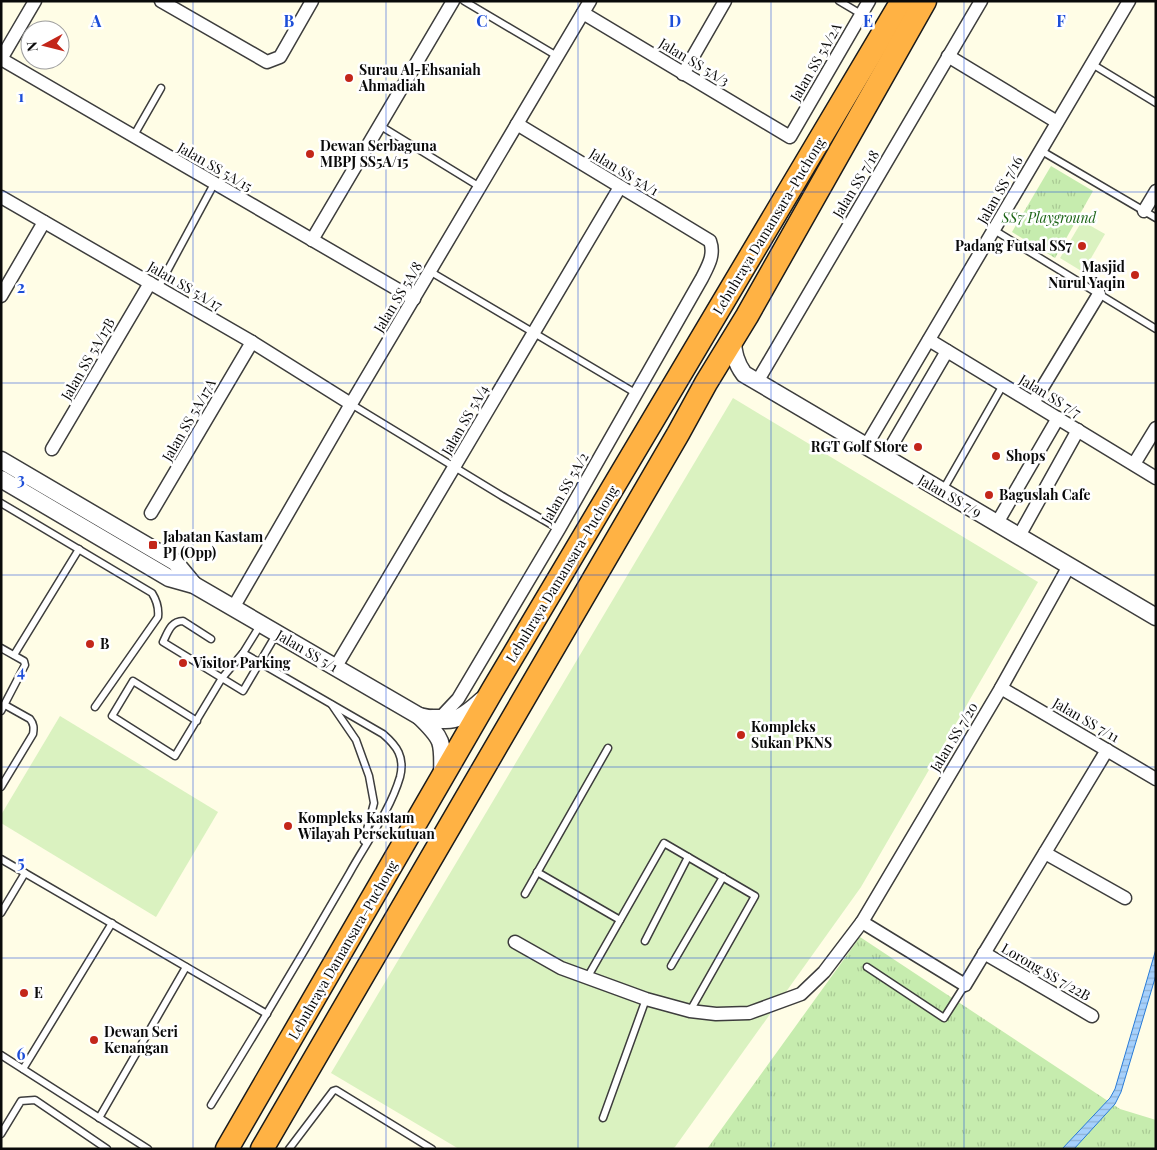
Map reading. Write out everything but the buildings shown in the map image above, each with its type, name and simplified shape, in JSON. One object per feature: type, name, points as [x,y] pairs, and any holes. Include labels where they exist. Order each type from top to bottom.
[{"type":"highway","points":[[890,22],[897,1]]},
{"type":"highway","name":"Lebuhraya Damansara–Puchong","points":[[227,1149],[492,692],[902,1]]},
{"type":"highway","name":"Lebuhraya Damansara–Puchong","points":[[263,1149],[732,338],[747,316],[925,1]]},
{"type":"highway","points":[[891,64],[924,22],[937,1]]},
{"type":"street","points":[[1,59],[35,1]]},
{"type":"street","points":[[161,1],[267,62],[280,57],[312,1]]},
{"type":"street","name":"Jalan SS 5A/8","points":[[234,608],[590,1]]},
{"type":"street","points":[[683,74],[725,1]]},
{"type":"street","name":"Jalan SS 5A/2A","points":[[790,137],[869,1]]},
{"type":"street","name":"Jalan SS 7/18","points":[[751,378],[981,1]]},
{"type":"street","name":"Jalan SS 7/16","points":[[866,446],[1129,1]]},
{"type":"street","points":[[312,240],[450,6]]},
{"type":"street","name":"Jalan SS 5A/3","points":[[583,13],[790,137]]},
{"type":"street","points":[[948,56],[1057,122]]},
{"type":"street","name":"Jalan SS 5A/15","points":[[1,59],[414,299]]},
{"type":"street","name":"Jalan SS 5A/1","points":[[517,124],[710,241],[713,248]]},
{"type":"street","name":"Jalan SS 5A/4","points":[[335,668],[620,187]]},
{"type":"street","points":[[1144,211],[1156,191]]},
{"type":"street","name":"Jalan SS 5A/17","points":[[1,197],[252,342],[352,404]]},
{"type":"street","points":[[1,296],[44,222]]},
{"type":"street","name":"Jalan SS 5A/2","points":[[419,716],[442,716],[458,699],[560,528],[702,278],[712,256],[713,248]]},
{"type":"street","name":"Jalan SS 5A/17B","points":[[52,449],[154,286]]},
{"type":"street","points":[[1033,403],[1099,294]]},
{"type":"street","points":[[732,338],[737,364],[751,378]]},
{"type":"street","name":"Jalan SS 7/7","points":[[928,340],[1156,478]]},
{"type":"street","name":"Jalan SS 5A/17A","points":[[152,513],[252,342]]},
{"type":"street","points":[[884,457],[947,351]]},
{"type":"street","points":[[706,383],[718,376],[729,374],[751,378]]},
{"type":"street","name":"Jalan SS 7/9","points":[[751,378],[1156,617]]},
{"type":"street","points":[[997,523],[1058,418]]},
{"type":"street","points":[[1134,464],[1156,428]]},
{"type":"street","points":[[1019,536],[1078,430]]},
{"type":"street","name":"Jalan SS 5/1","points":[[1,460],[175,562],[194,585]]},
{"type":"street","name":"Jalan SS 5/1","points":[[1,479],[169,578],[194,585],[419,716],[436,732],[441,743],[443,754],[442,780]]},
{"type":"street","name":"Jalan SS 7/20","points":[[515,942],[561,968],[646,999],[690,1011],[716,1014],[749,1013],[801,994],[824,972],[862,922],[1001,688],[1069,566]]},
{"type":"street","name":"Jalan SS 7/11","points":[[1001,688],[1156,778]]},
{"type":"street","name":"Jalan SS 5/1","points":[[419,716],[451,721],[471,711],[492,692]]},
{"type":"street","points":[[862,922],[965,985],[1107,750]]},
{"type":"street","points":[[1045,853],[1125,898]]},
{"type":"street","name":"Lorong SS 7/22B","points":[[984,953],[1092,1016]]},
{"type":"lane","points":[[464,1],[558,56]]},
{"type":"lane","points":[[839,1],[861,14]]},
{"type":"lane","points":[[1092,64],[1156,103]]},
{"type":"lane","points":[[133,137],[161,88]]},
{"type":"lane","points":[[379,126],[480,187]]},
{"type":"lane","points":[[1040,150],[1156,218]]},
{"type":"lane","points":[[154,286],[214,184]]},
{"type":"lane","points":[[994,230],[1156,329]]},
{"type":"lane","points":[[431,272],[636,394]]},
{"type":"lane","points":[[942,491],[1003,385]]},
{"type":"lane","points":[[352,404],[560,528]]},
{"type":"lane","points":[[1,503],[152,593],[159,610],[158,617],[95,707]]},
{"type":"lane","points":[[14,655],[79,549]]},
{"type":"lane","points":[[212,639],[183,621],[178,621],[174,623],[163,642],[243,691],[277,633]]},
{"type":"lane","points":[[197,721],[133,681],[112,716],[175,756],[197,721],[222,678],[243,653],[261,624]]},
{"type":"lane","points":[[1,648],[24,661],[25,669],[3,708],[30,719],[34,728],[33,734],[1,787]]},
{"type":"lane","points":[[211,1106],[386,810],[400,775],[400,758],[396,745],[384,734],[243,653]]},
{"type":"lane","points":[[332,704],[356,740],[369,776],[374,803],[362,850]]},
{"type":"lane","points":[[525,894],[608,748]]},
{"type":"lane","points":[[587,978],[664,843],[755,896],[690,1011]]},
{"type":"lane","points":[[645,941],[688,857]]},
{"type":"lane","points":[[1,859],[267,1014]]},
{"type":"lane","points":[[538,872],[620,920]]},
{"type":"lane","points":[[1,913],[25,873]]},
{"type":"lane","points":[[671,966],[722,877]]},
{"type":"lane","points":[[23,1069],[112,924]]},
{"type":"lane","points":[[99,1118],[186,967]]},
{"type":"lane","points":[[867,967],[944,1018],[965,985]]},
{"type":"lane","points":[[603,1118],[646,999]]},
{"type":"lane","points":[[1,1055],[148,1149]]},
{"type":"lane","points":[[289,1149],[333,1091],[336,1090],[432,1149]]},
{"type":"lane","points":[[1,1134],[21,1101],[35,1100],[107,1149]]},
{"type":"green space","name":"SS7 Playground","points":[[1051,166],[1093,191],[1055,258],[1012,232]]},
{"type":"green space","name":"Padang Futsal SS7","points":[[1082,221],[1105,234],[1083,272],[1060,258]]},
{"type":"green space","name":"Kompleks Sukan PKNS","points":[[733,398],[1038,582],[861,887],[675,1147],[672,1149],[459,1149],[331,1073]]},
{"type":"green space","points":[[60,716],[218,812],[156,917],[1,823],[1,815]]},
{"type":"green space","points":[[860,937],[1120,1109],[1156,1120],[1156,1149],[707,1149]]},
{"type":"water","points":[[1156,949],[1156,975],[1121,1092],[1115,1104],[1074,1149],[1062,1149],[1110,1098],[1115,1089]]},
{"type":"place","name":"Surau Al-Ehsaniah Ahmadiah","points":[[349,78]]},
{"type":"place","name":"Dewan Serbaguna MBPJ SS5A/15","points":[[310,154]]},
{"type":"place","name":"Padang Futsal SS7","points":[[1082,246]]},
{"type":"place","name":"Masjid Nurul Yaqin","points":[[1135,275]]},
{"type":"place","name":"RGT Golf Store","points":[[918,447]]},
{"type":"place","name":"Shops","points":[[996,456]]},
{"type":"place","name":"Baguslah Cafe","points":[[989,495]]},
{"type":"place","name":"Jabatan Kastam PJ (Opp)","points":[[153,545]]},
{"type":"place","name":"B","points":[[90,644]]},
{"type":"place","name":"Visitor Parking","points":[[183,663]]},
{"type":"place","name":"Kompleks Sukan PKNS","points":[[741,735]]},
{"type":"place","name":"Kompleks Kastam Wilayah Persekutuan","points":[[288,826]]},
{"type":"place","name":"E","points":[[24,993]]},
{"type":"place","name":"Dewan Seri Kenangan","points":[[94,1040]]}]
